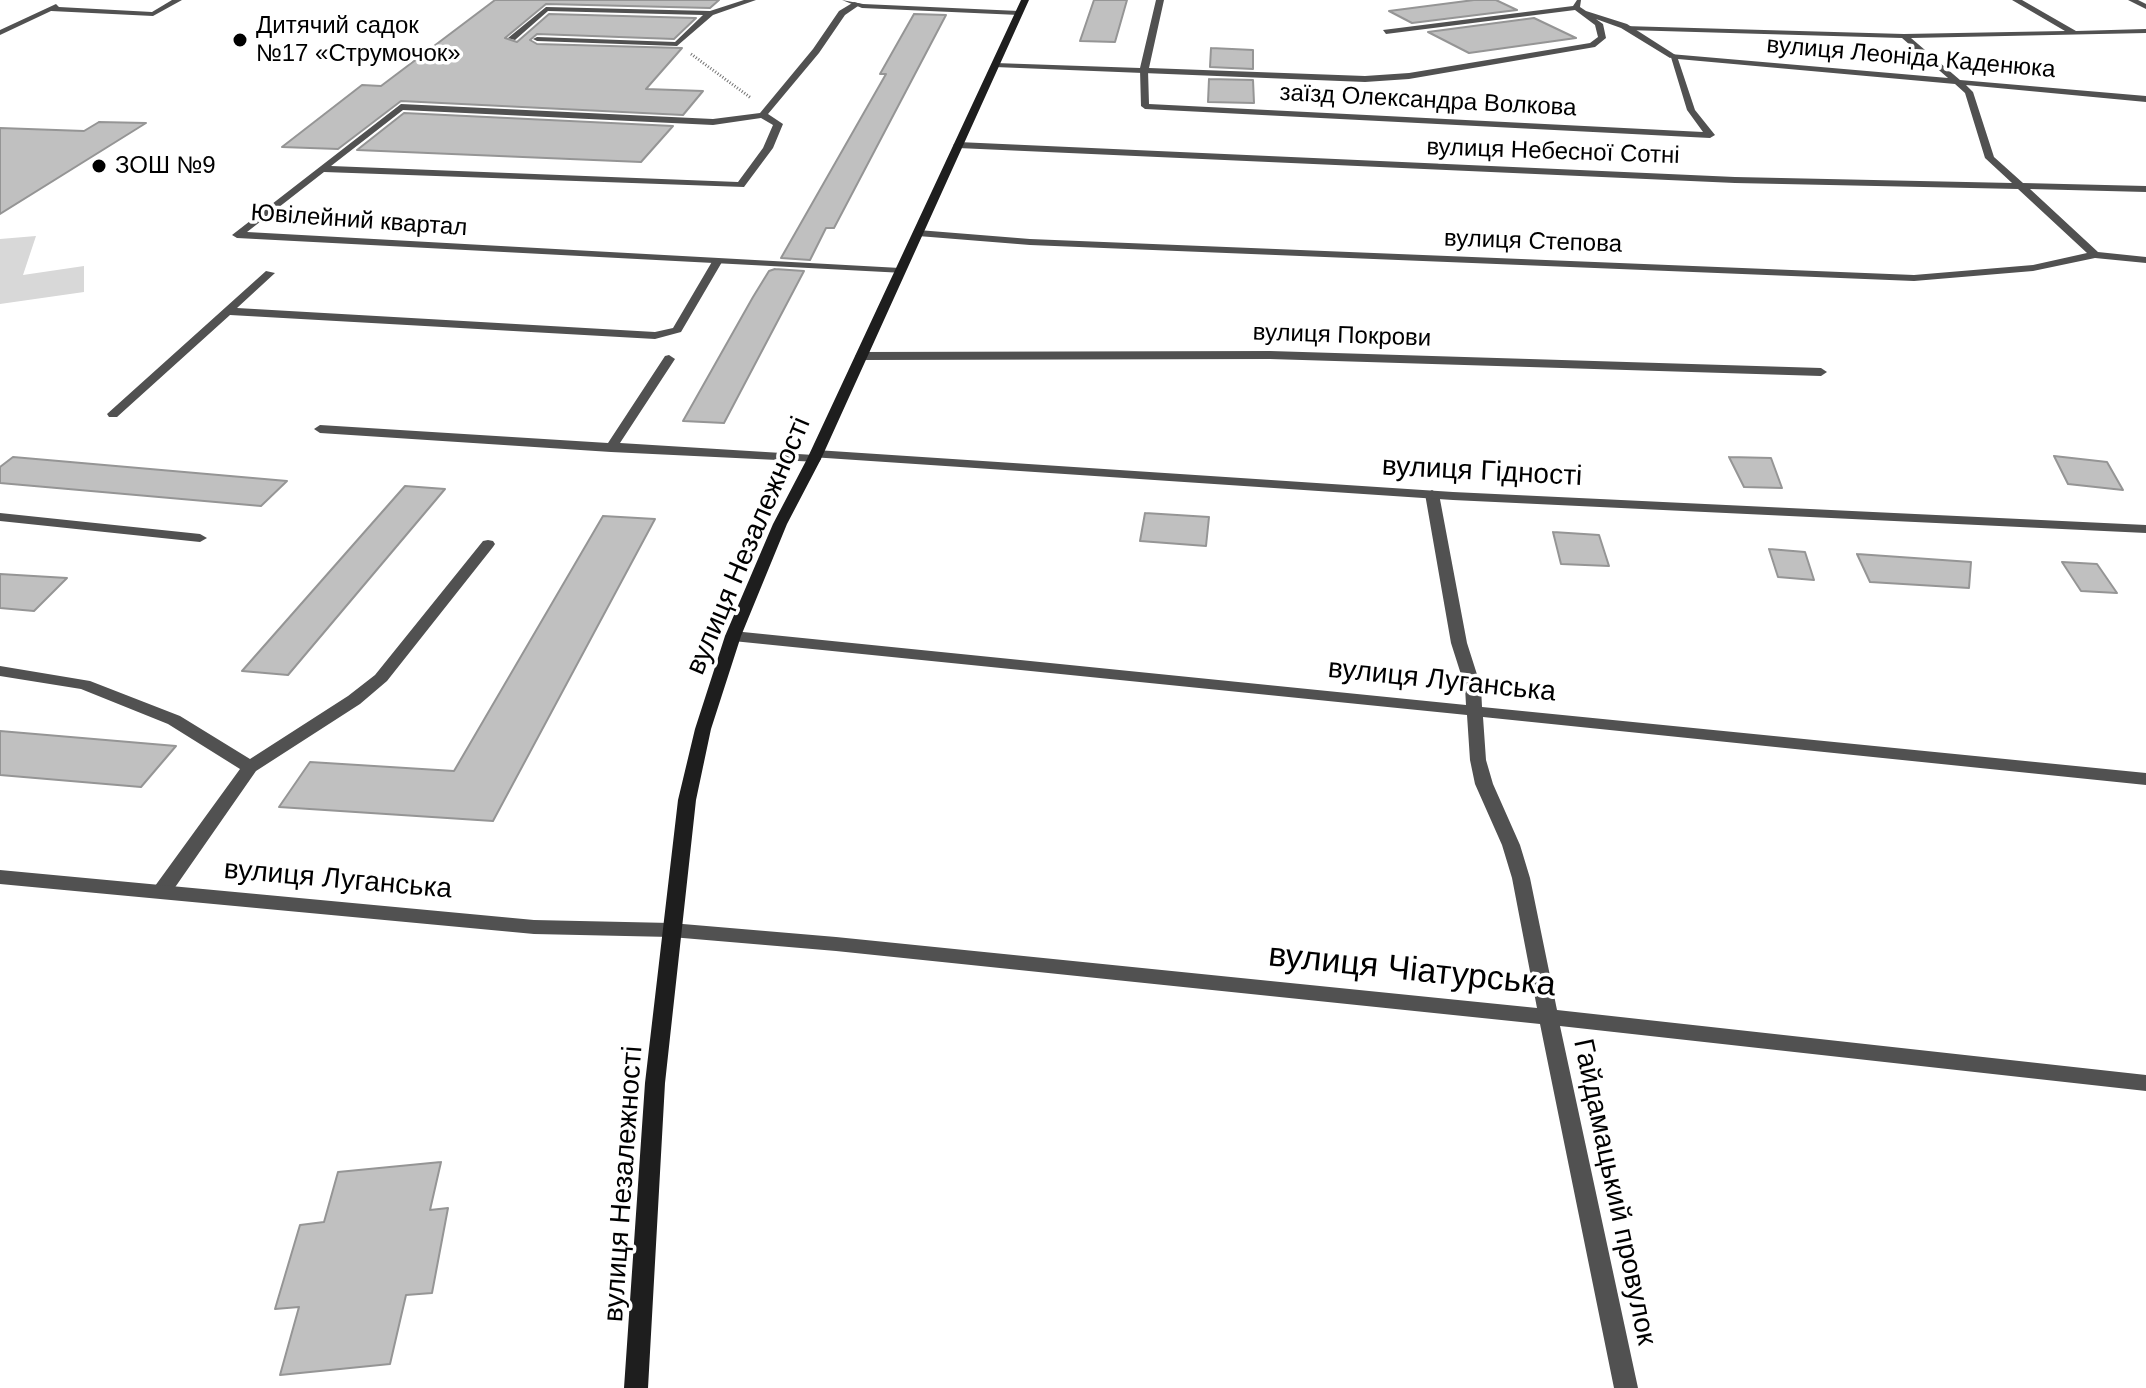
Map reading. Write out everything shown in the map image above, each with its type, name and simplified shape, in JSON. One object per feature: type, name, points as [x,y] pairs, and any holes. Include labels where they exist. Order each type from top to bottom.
[{"type":"main road","name":"вулиця Незалежності","points":[[636,1388],[655,1083],[687,800],[703,729],[733,636],[780,524],[815,457],[1022,6]]},
{"type":"street","points":[[0,33],[69,0]]},
{"type":"street","points":[[50,9],[153,14],[178,0]]},
{"type":"street","points":[[512,38],[546,9],[710,13],[752,0]]},
{"type":"street","points":[[846,0],[857,4],[1022,6]]},
{"type":"street","points":[[1144,70],[1160,0]]},
{"type":"street","points":[[2016,0],[2075,33]]},
{"type":"street","points":[[2132,0],[2146,7]]},
{"type":"street","points":[[322,169],[741,185],[768,148],[778,124],[765,112],[842,13],[857,4]]},
{"type":"street","points":[[995,65],[1365,79],[1409,76],[1592,45],[1602,38],[1599,24],[1576,4]]},
{"type":"street","points":[[1386,32],[1576,4],[1627,28],[1673,56]]},
{"type":"street","points":[[537,39],[677,44],[710,13]]},
{"type":"street","points":[[1627,28],[1904,36],[2146,31]]},
{"type":"street","points":[[1904,36],[1969,92],[1990,158],[2016,185],[2095,255],[2146,269]]},
{"type":"street","name":"заїзд Олександра Волкова","points":[[1144,70],[1145,106],[1710,135],[1691,110],[1673,56]]},
{"type":"street","name":"вулиця Леоніда Каденюка","points":[[1673,56],[1960,85],[2146,99]]},
{"type":"street","name":"Ювілейний квартал","points":[[765,112],[713,122],[401,107],[237,235],[900,271]]},
{"type":"street","name":"вулиця Небесної Сотні","points":[[958,145],[1735,180],[2146,189]]},
{"type":"street","name":"вулиця Степова","points":[[918,233],[1030,242],[1914,278],[2033,268],[2095,255],[2146,260]]},
{"type":"street","points":[[228,311],[655,336],[677,330],[717,262]]},
{"type":"street","points":[[113,414],[270,273]]},
{"type":"street","name":"вулиця Покрови","points":[[861,356],[1270,355],[1821,372]]},
{"type":"street","points":[[611,448],[669,359]]},
{"type":"street","name":"вулиця Гідності","points":[[320,429],[1432,494],[2146,529]]},
{"type":"street","name":"Гайдамацький провулок","points":[[1432,494],[1459,643],[1473,687],[1478,760],[1484,784],[1511,845],[1521,878],[1626,1388]]},
{"type":"street","points":[[0,517],[200,538]]},
{"type":"street","points":[[162,891],[250,767],[354,700],[381,678],[488,544]]},
{"type":"street","name":"вулиця Луганська","points":[[733,636],[2146,779]]},
{"type":"street","points":[[0,671],[84,685],[174,720],[250,767]]},
{"type":"street","name":"вулиця Луганська","points":[[0,877],[534,927],[671,930]]},
{"type":"street","name":"вулиця Чіатурська","points":[[671,930],[1549,1017],[2146,1083]]},
{"type":"path","points":[[677,44],[765,112]]},
{"type":"shaded area","points":[[36,236],[23,275],[84,266],[84,292],[0,304],[0,239]]},
{"type":"building","points":[[495,0],[719,0],[710,8],[546,4],[505,38],[517,42],[549,14],[696,18],[674,39],[537,34],[530,40],[537,44],[682,48],[646,89],[703,91],[683,115],[401,101],[338,149],[282,147],[362,85],[381,86]]},
{"type":"building","points":[[1094,0],[1127,0],[1115,42],[1080,41]]},
{"type":"building","points":[[1496,0],[1517,10],[1412,23],[1389,11]]},
{"type":"building","points":[[914,14],[946,15],[834,228],[826,228],[810,260],[781,258],[886,74],[880,74]]},
{"type":"building","points":[[1534,18],[1576,38],[1469,53],[1428,32]]},
{"type":"building","points":[[1211,48],[1253,50],[1253,69],[1210,67]]},
{"type":"building","points":[[1209,79],[1253,80],[1254,103],[1208,102]]},
{"type":"building","points":[[404,113],[673,126],[641,162],[357,150]]},
{"type":"building","points":[[99,122],[146,123],[0,214],[0,128],[84,131]]},
{"type":"building","points":[[769,271],[804,271],[724,423],[683,421],[753,297]]},
{"type":"building","points":[[2054,456],[2107,462],[2123,490],[2068,484]]},
{"type":"building","points":[[13,457],[287,481],[261,506],[0,483],[0,467]]},
{"type":"building","points":[[1729,457],[1771,458],[1782,488],[1744,487]]},
{"type":"building","points":[[405,486],[445,489],[288,675],[242,671]]},
{"type":"building","points":[[1145,513],[1209,517],[1206,546],[1140,541]]},
{"type":"building","points":[[603,516],[655,519],[493,821],[279,807],[310,762],[454,771]]},
{"type":"building","points":[[1553,532],[1599,535],[1609,566],[1561,564]]},
{"type":"building","points":[[1769,549],[1805,552],[1814,580],[1778,577]]},
{"type":"building","points":[[1857,554],[1971,562],[1969,588],[1870,582]]},
{"type":"building","points":[[2062,562],[2097,564],[2117,593],[2081,591]]},
{"type":"building","points":[[0,574],[67,578],[34,611],[0,608]]},
{"type":"building","points":[[0,731],[176,746],[141,787],[0,775]]},
{"type":"building","points":[[441,1162],[430,1210],[448,1208],[432,1293],[406,1295],[390,1364],[280,1375],[299,1307],[275,1309],[300,1225],[324,1222],[338,1172]]},
{"type":"place","name":"Дитячий садок №17 «Струмочок»","points":[[240,40]]},
{"type":"place","name":"ЗОШ №9","points":[[99,166]]}]
